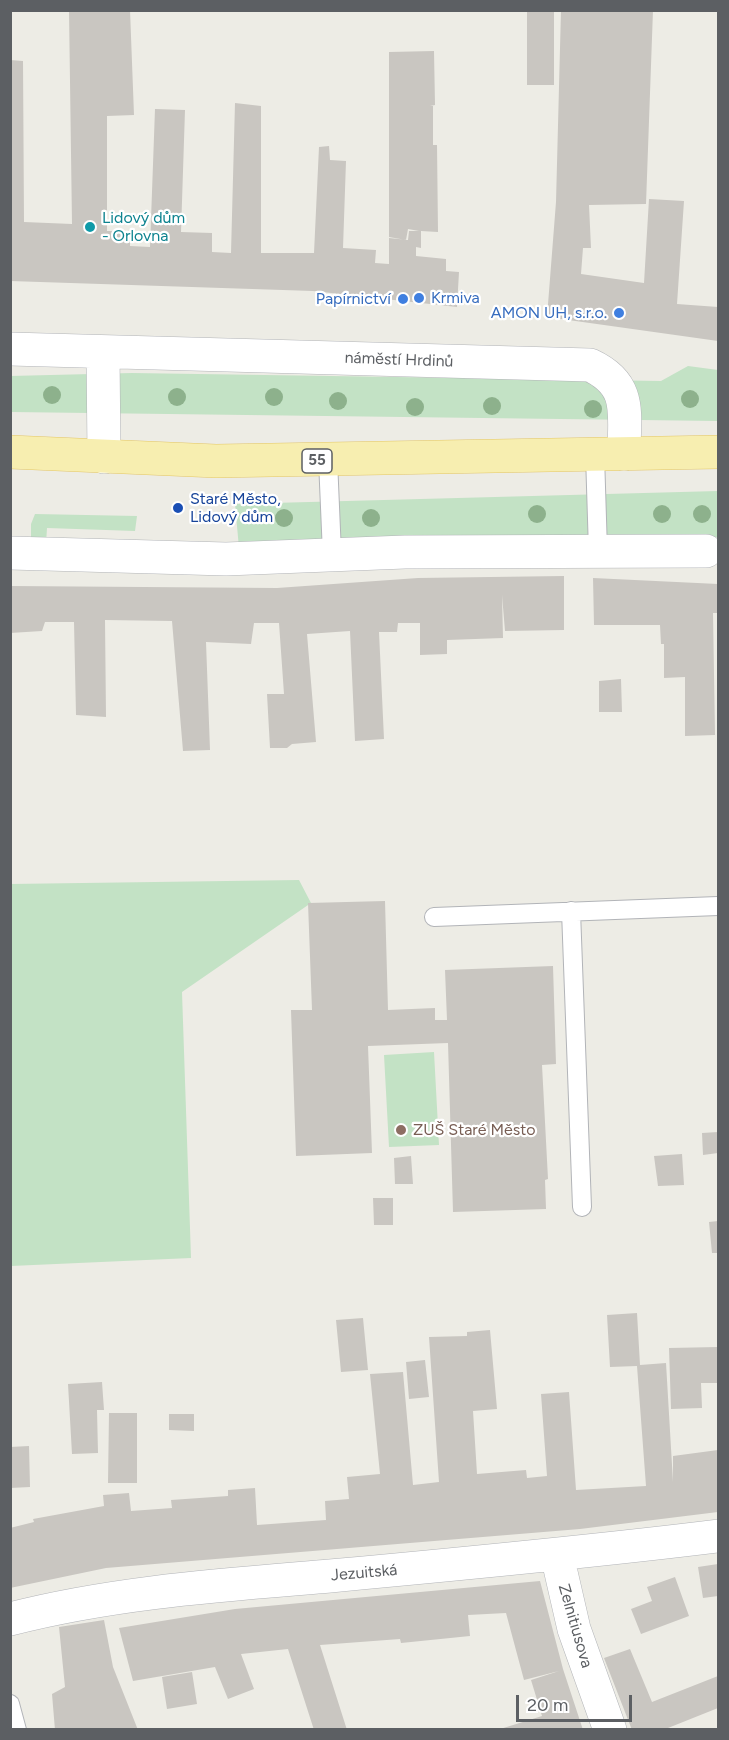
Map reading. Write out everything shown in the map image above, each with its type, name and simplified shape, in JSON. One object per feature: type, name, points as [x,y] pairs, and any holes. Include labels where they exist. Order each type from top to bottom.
[{"type":"main road","name":"55","points":[[10,452],[104,458],[328,460],[718,452]]},
{"type":"street","name":"náměstí Hrdinů","points":[[10,349],[590,365],[606,372],[622,392],[624,403],[610,455]]},
{"type":"street","points":[[103,352],[104,458]]},
{"type":"street","points":[[10,553],[226,559],[332,554],[706,551]]},
{"type":"street","name":"Jezuitská","points":[[10,1619],[47,1609],[145,1592],[557,1556],[718,1536]]},
{"type":"street","name":"Zelnitiusova","points":[[557,1556],[574,1629],[610,1730]]},
{"type":"lane","points":[[598,551],[610,455]]},
{"type":"lane","points":[[328,460],[332,554]]},
{"type":"lane","points":[[434,917],[718,906]]},
{"type":"lane","points":[[571,911],[582,1207]]},
{"type":"lane","points":[[10,1704],[16,1730]]},
{"type":"green space","points":[[688,366],[718,370],[718,421],[11,412],[10,376],[132,373],[661,381]]},
{"type":"green space","points":[[718,491],[718,537],[239,548],[235,504]]},
{"type":"green space","points":[[35,514],[137,516],[135,531],[47,528],[46,544],[31,540],[31,524]]},
{"type":"green space","points":[[299,880],[311,903],[182,992],[191,1258],[11,1266],[10,884]]},
{"type":"green space","points":[[434,1052],[439,1145],[389,1147],[384,1055]]},
{"type":"building","points":[[69,10],[130,10],[134,115],[107,116],[107,231],[130,231],[130,246],[150,247],[155,109],[185,110],[181,232],[212,233],[212,252],[231,253],[235,103],[261,106],[261,253],[314,253],[319,147],[329,146],[330,160],[346,161],[343,248],[376,250],[375,263],[389,264],[389,238],[403,239],[389,237],[389,52],[434,51],[435,105],[430,106],[433,106],[433,145],[437,145],[438,232],[421,231],[421,248],[416,247],[416,256],[446,259],[446,271],[459,272],[457,307],[313,291],[10,281],[10,60],[23,61],[24,222],[72,224]],"holes":[[[408,229],[419,231],[409,231],[408,240],[406,240]]]},
{"type":"building","points":[[527,10],[554,10],[554,85],[527,85]]},
{"type":"building","points":[[561,10],[653,10],[646,204],[589,205],[591,248],[583,248],[581,274],[644,283],[649,199],[684,201],[677,304],[718,307],[718,341],[547,317],[556,202]]},
{"type":"building","points":[[564,576],[564,630],[505,631],[502,595],[503,638],[447,640],[447,654],[420,655],[420,623],[398,623],[397,632],[379,632],[384,739],[355,741],[350,631],[307,634],[316,742],[292,744],[287,748],[270,748],[267,694],[284,694],[279,623],[254,623],[251,644],[206,642],[210,750],[183,751],[172,621],[105,620],[106,717],[76,715],[74,622],[45,622],[42,631],[10,633],[10,586],[277,588],[418,578]]},
{"type":"building","points":[[593,578],[718,584],[718,613],[713,613],[715,735],[685,736],[685,677],[664,678],[664,644],[661,644],[660,625],[594,625]]},
{"type":"building","points":[[621,679],[622,712],[599,712],[599,681]]},
{"type":"building","points":[[385,901],[388,1010],[435,1008],[435,1020],[447,1020],[445,970],[553,966],[556,1064],[542,1065],[548,1179],[545,1180],[546,1209],[453,1212],[448,1043],[368,1046],[372,1153],[296,1156],[291,1010],[312,1010],[308,903]]},
{"type":"building","points":[[718,1132],[718,1153],[703,1155],[702,1133]]},
{"type":"building","points":[[682,1154],[684,1185],[658,1186],[654,1156]]},
{"type":"building","points":[[411,1156],[413,1184],[395,1184],[394,1158]]},
{"type":"building","points":[[373,1198],[393,1198],[393,1225],[374,1225]]},
{"type":"building","points":[[718,1221],[718,1253],[712,1253],[709,1222]]},
{"type":"building","points":[[637,1313],[640,1365],[666,1363],[673,1482],[673,1456],[718,1450],[718,1512],[580,1529],[106,1568],[10,1588],[10,1528],[34,1522],[33,1519],[104,1506],[103,1495],[129,1493],[131,1511],[172,1508],[171,1500],[228,1496],[228,1490],[255,1488],[257,1525],[326,1520],[325,1501],[349,1499],[347,1477],[380,1474],[370,1374],[403,1372],[413,1485],[439,1482],[429,1337],[467,1336],[467,1332],[490,1330],[497,1409],[473,1411],[477,1474],[526,1470],[527,1478],[547,1476],[541,1394],[569,1392],[576,1490],[646,1486],[637,1366],[610,1367],[607,1315]]},
{"type":"building","points":[[363,1318],[368,1370],[341,1372],[336,1320]]},
{"type":"building","points":[[718,1347],[718,1383],[701,1383],[702,1408],[671,1409],[669,1348]]},
{"type":"building","points":[[425,1360],[429,1397],[409,1399],[406,1362]]},
{"type":"building","points":[[102,1382],[104,1410],[97,1410],[98,1453],[72,1454],[68,1384]]},
{"type":"building","points":[[109,1413],[137,1413],[137,1483],[108,1483]]},
{"type":"building","points":[[169,1414],[194,1414],[194,1431],[169,1430]]},
{"type":"building","points":[[29,1446],[30,1487],[10,1488],[10,1447]]},
{"type":"building","points":[[718,1564],[718,1596],[703,1598],[698,1567]]},
{"type":"building","points":[[675,1577],[689,1616],[641,1634],[631,1609],[652,1601],[647,1587]]},
{"type":"building","points":[[540,1581],[563,1669],[583,1730],[497,1730],[542,1716],[531,1680],[559,1671],[524,1680],[506,1613],[468,1615],[470,1636],[401,1643],[400,1639],[320,1645],[347,1730],[314,1730],[288,1649],[241,1654],[254,1689],[228,1699],[215,1667],[133,1681],[119,1628],[235,1609]]},
{"type":"building","points":[[104,1620],[113,1667],[138,1730],[55,1730],[52,1694],[65,1687],[59,1627]]},
{"type":"building","points":[[630,1649],[652,1702],[718,1676],[718,1708],[663,1730],[632,1730],[604,1658]]},
{"type":"building","points":[[192,1672],[197,1704],[167,1709],[162,1677]]},
{"type":"place","name":"Lidový dům - Orlovna","points":[[90,227]]},
{"type":"place","name":"Krmiva","points":[[419,298]]},
{"type":"place","name":"Papírnictví","points":[[403,299]]},
{"type":"place","name":"AMON UH, s.r.o.","points":[[619,313]]},
{"type":"place","name":"Staré Město, Lidový dům","points":[[178,508]]},
{"type":"place","name":"ZUŠ Staré Město","points":[[401,1130]]}]
